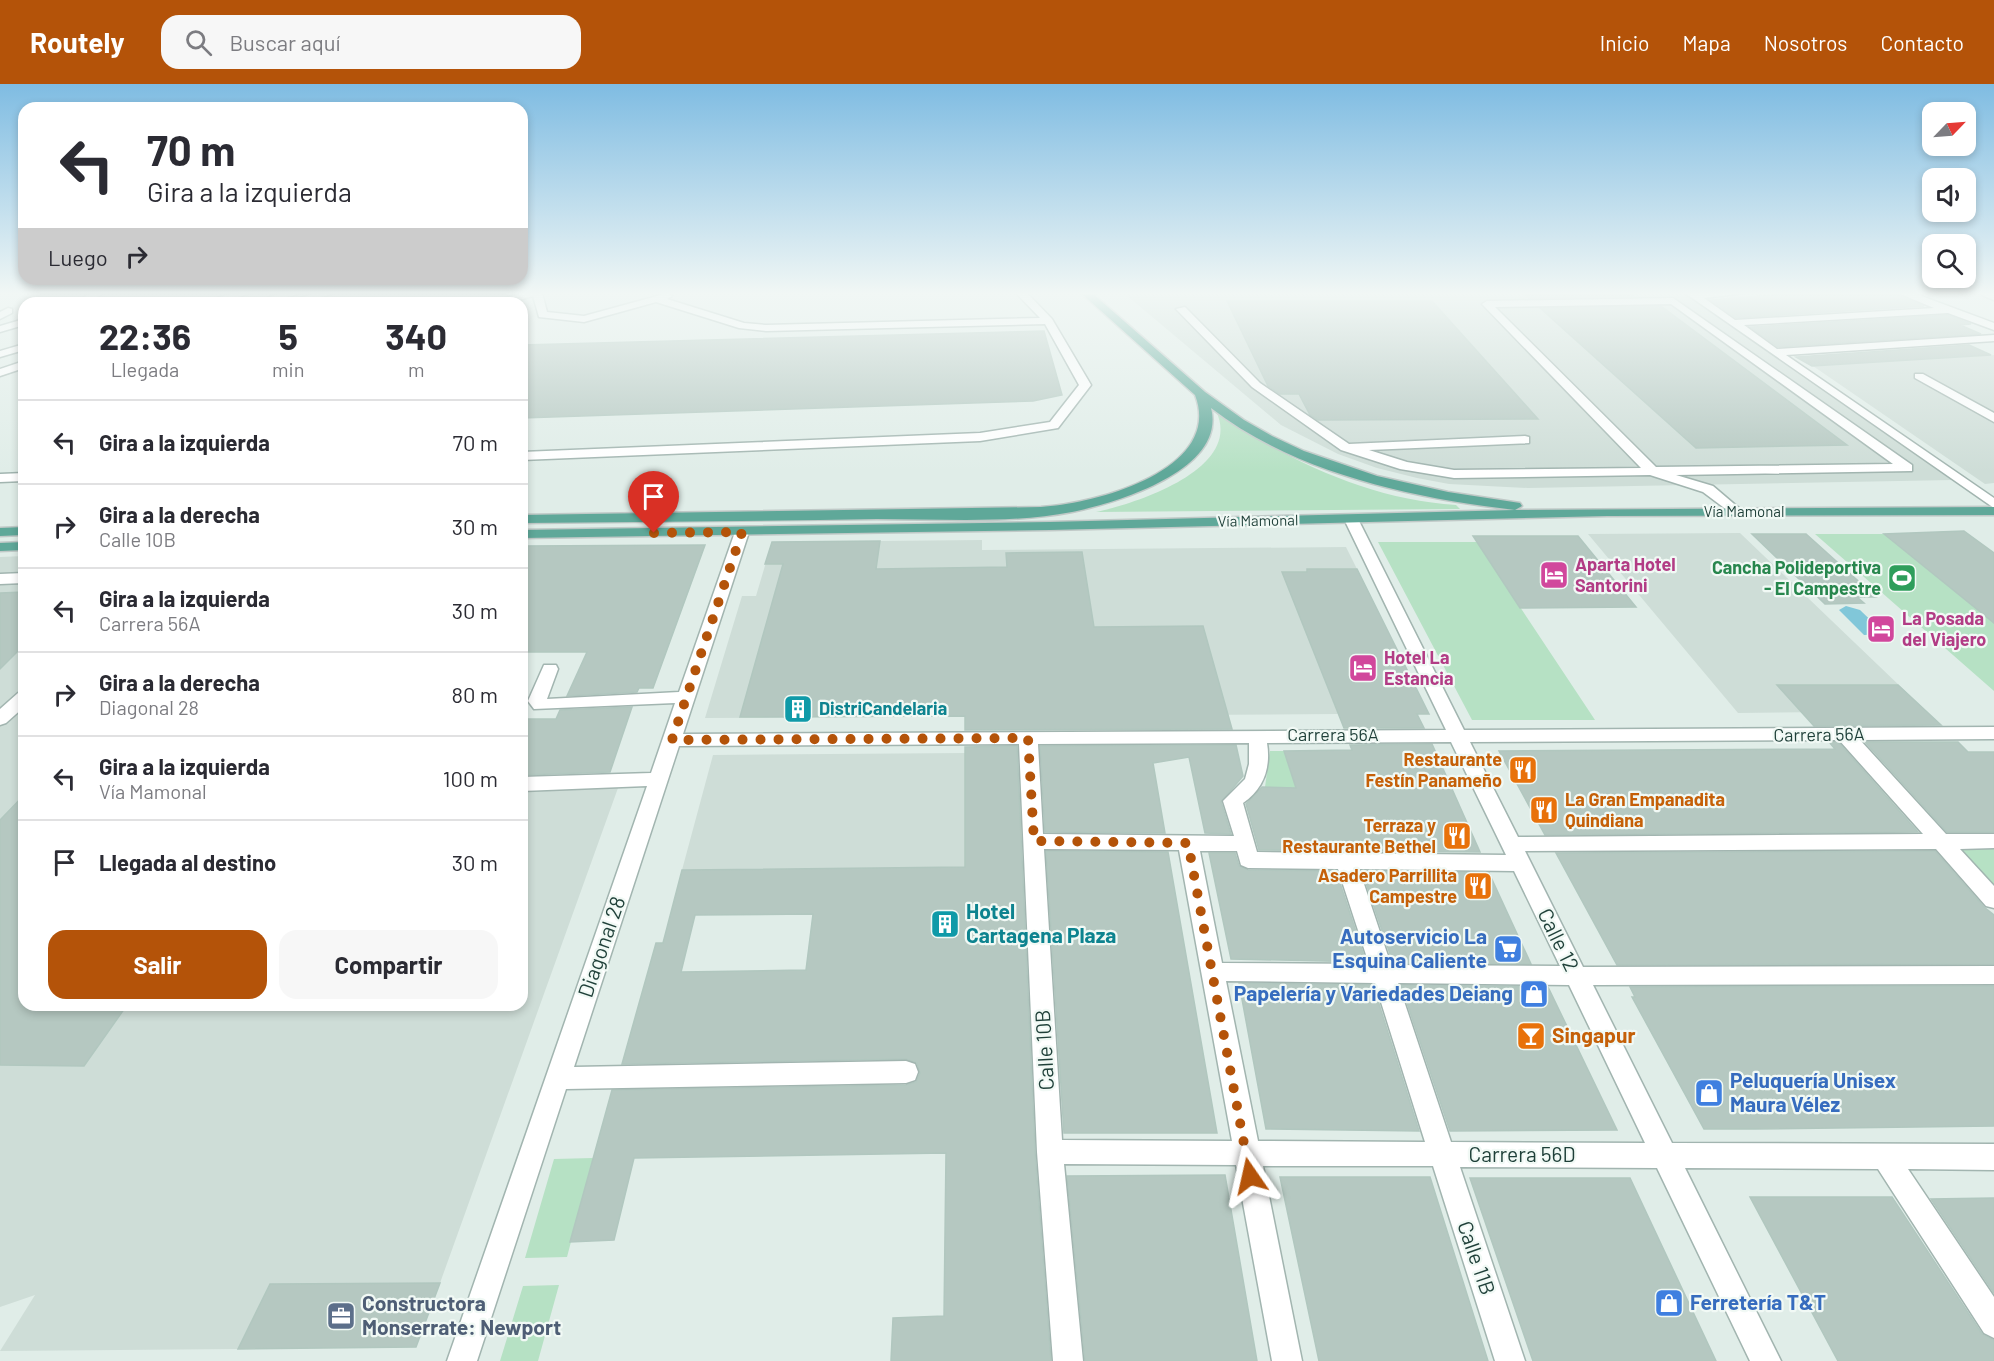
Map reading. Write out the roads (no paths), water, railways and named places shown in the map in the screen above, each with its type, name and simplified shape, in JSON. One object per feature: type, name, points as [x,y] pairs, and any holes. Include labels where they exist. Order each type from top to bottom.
[{"type":"main road","points":[[1156,353],[1241,424],[1309,457],[1398,485],[1502,505],[1607,512]]},
{"type":"main road","points":[[528,519],[977,514],[1051,511],[1124,493],[1176,467],[1203,436],[1207,420],[1205,404],[1198,389]]},
{"type":"main road","name":"Vía Mamonal","points":[[528,534],[742,532],[1607,512],[1994,511]]},
{"type":"main road","points":[[0,532],[18,531]]},
{"type":"main road","points":[[0,547],[18,546]]},
{"type":"street","points":[[528,456],[980,437],[1054,425],[1085,385],[1066,353]]},
{"type":"street","points":[[1224,353],[1256,385],[1345,447],[1405,466],[1454,474],[1906,468],[1744,353]]},
{"type":"street","points":[[1535,353],[1653,472],[1708,489],[1735,512]]},
{"type":"street","points":[[1777,353],[1994,504]]},
{"type":"street","points":[[0,366],[18,360]]},
{"type":"street","points":[[0,373],[18,366]]},
{"type":"street","points":[[1919,376],[1994,418]]},
{"type":"street","points":[[1345,447],[1525,440]]},
{"type":"street","points":[[0,478],[18,477]]},
{"type":"street","name":"Calle 12","points":[[1351,519],[1766,1361]]},
{"type":"street","name":"Diagonal 28","points":[[462,1361],[742,532]]},
{"type":"street","points":[[0,579],[18,578]]},
{"type":"street","points":[[550,669],[537,701],[540,705],[686,698]]},
{"type":"street","points":[[0,719],[18,702]]},
{"type":"street","name":"Carrera 56A","points":[[672,740],[1994,733]]},
{"type":"street","points":[[1845,735],[1994,900]]},
{"type":"street","points":[[1257,736],[1262,756],[1258,777],[1242,796],[1233,801],[1248,860],[1346,861],[1994,841]]},
{"type":"street","name":"Calle 10B","points":[[1028,738],[1050,1152],[1068,1361]]},
{"type":"street","points":[[528,784],[658,779]]},
{"type":"street","points":[[1034,841],[1245,844]]},
{"type":"street","points":[[1188,843],[1245,1152],[1287,1361]]},
{"type":"street","name":"Calle 11B","points":[[1346,861],[1510,1361]]},
{"type":"street","points":[[1212,972],[1575,976],[1994,975]]},
{"type":"street","points":[[558,1078],[906,1072]]},
{"type":"street","name":"Carrera 56D","points":[[1050,1152],[1994,1157]]},
{"type":"street","points":[[1885,1157],[1994,1323]]},
{"type":"water","points":[[1846,606],[1860,610],[1885,634],[1864,635],[1839,610]]},
{"type":"place","name":"Aparta Hotel Santorini","points":[[1554,575]]},
{"type":"place","name":"Cancha Polideportiva - El Campestre","points":[[1902,578]]},
{"type":"place","name":"La Posada del Viajero","points":[[1881,629]]},
{"type":"place","name":"Hotel La Estancia","points":[[1363,668]]},
{"type":"place","name":"DistriCandelaria","points":[[798,709]]},
{"type":"place","name":"Restaurante Festín Panameño","points":[[1523,770]]},
{"type":"place","name":"La Gran Empanadita Quindiana","points":[[1544,810]]},
{"type":"place","name":"Terraza y Restaurante Bethel","points":[[1457,836]]},
{"type":"place","name":"Asadero Parrillita Campestre","points":[[1478,886]]},
{"type":"place","name":"Hotel Cartagena Plaza","points":[[945,924]]},
{"type":"place","name":"Autoservicio La Esquina Caliente","points":[[1508,949]]},
{"type":"place","name":"Papelería y Variedades Deiang","points":[[1534,994]]},
{"type":"place","name":"Singapur","points":[[1531,1036]]},
{"type":"place","name":"Peluquería Unisex Maura Vélez","points":[[1709,1093]]},
{"type":"place","name":"Ferretería T&T","points":[[1669,1303]]},
{"type":"place","name":"Constructora Monserrate: Newport","points":[[341,1316]]}]
